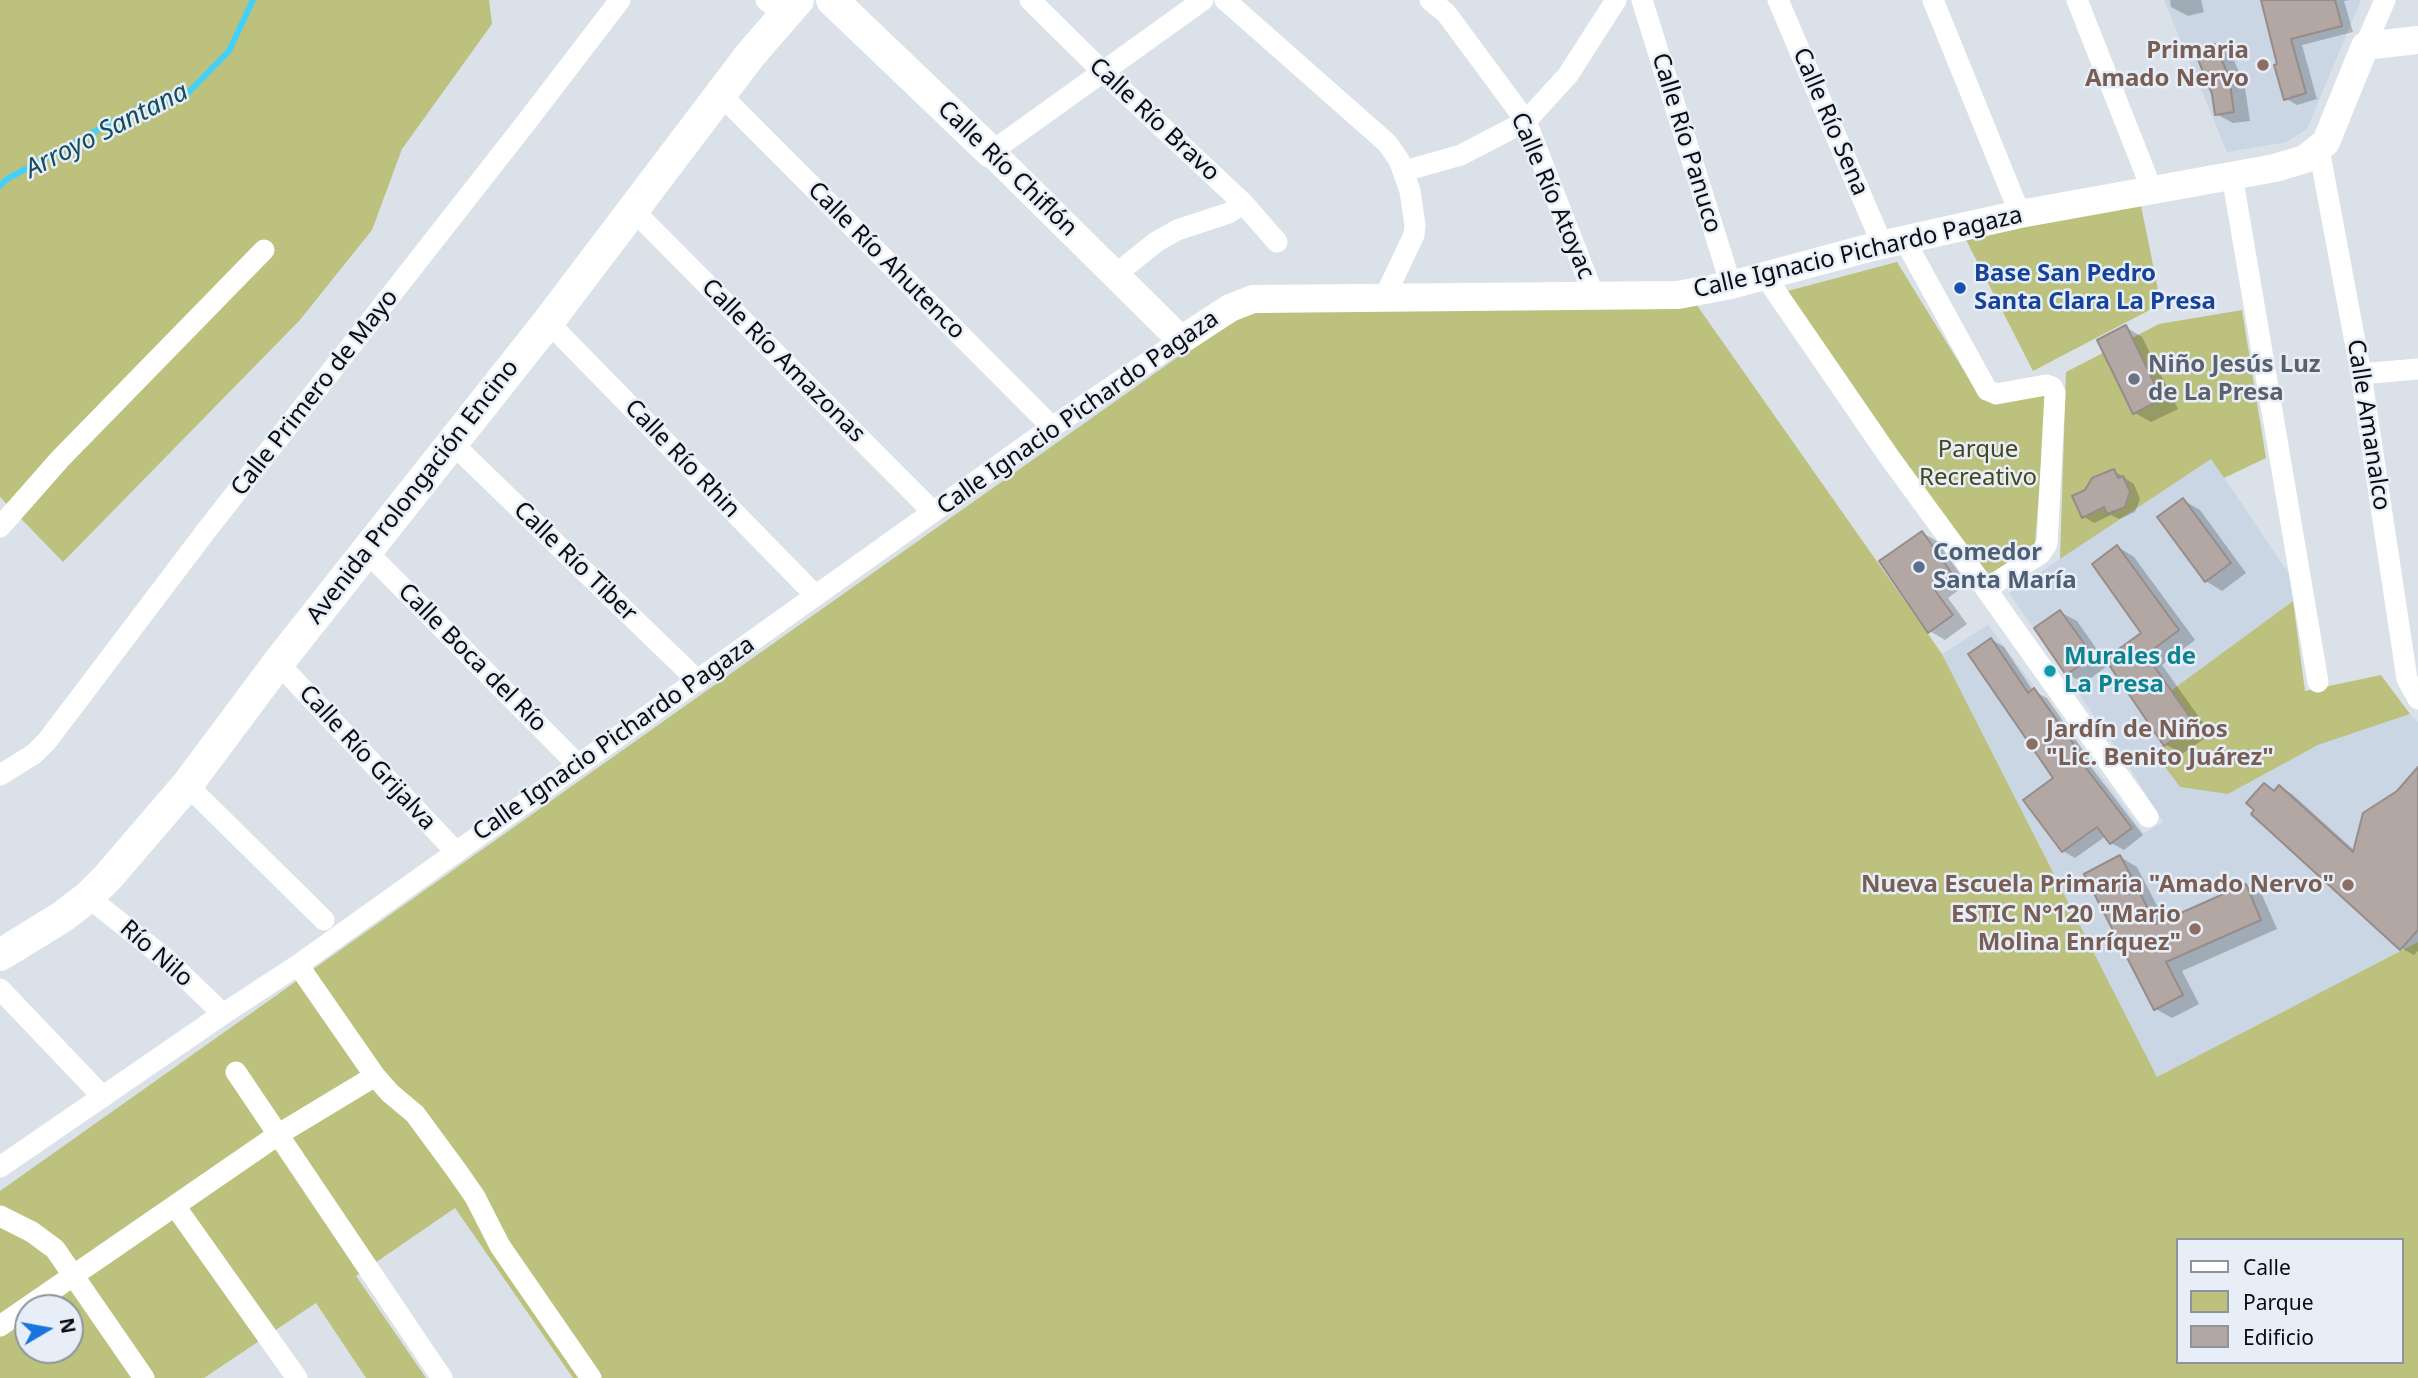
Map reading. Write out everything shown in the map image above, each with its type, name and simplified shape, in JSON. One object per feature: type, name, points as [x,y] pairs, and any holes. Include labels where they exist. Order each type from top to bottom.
[{"type":"main road","name":"Calle Río Chiflón","points":[[832,0],[991,152]]},
{"type":"main road","name":"Avenida Prolongación Encino","points":[[0,955],[62,917],[88,897],[187,785],[278,663],[548,323],[751,54],[783,5]]},
{"type":"street","name":"Calle Primero de Mayo","points":[[0,775],[34,754],[47,741],[206,531],[620,0]]},
{"type":"street","name":"Calle Río Bravo","points":[[1030,0],[1101,71],[1243,203],[1277,242]]},
{"type":"street","points":[[991,152],[1203,0]]},
{"type":"street","points":[[1225,0],[1387,144],[1404,171],[1413,211],[1414,235],[1385,296]]},
{"type":"street","name":"Calle Río Atoyac","points":[[1430,0],[1446,13],[1526,121],[1594,296]]},
{"type":"street","points":[[1404,171],[1461,155],[1526,121],[1568,75],[1616,0]]},
{"type":"street","name":"Calle Río Panuco","points":[[1642,0],[1731,285]]},
{"type":"street","name":"Calle Río Sena","points":[[1778,0],[1893,242],[1987,390],[1996,394],[2046,385],[2052,387],[2055,393],[2047,544],[2040,554],[1986,589]]},
{"type":"street","points":[[1933,0],[2020,214]]},
{"type":"street","points":[[2077,0],[2152,190]]},
{"type":"street","points":[[2325,140],[2385,0]]},
{"type":"street","points":[[2365,47],[2418,40]]},
{"type":"street","name":"Calle Río Ahutenco","points":[[720,94],[1052,427]]},
{"type":"street","name":"Calle Ignacio Pichardo Pagaza","points":[[0,1167],[298,965],[1052,427],[1230,308],[1254,299],[1678,295],[1731,285],[1893,242],[2020,214],[2289,164],[2305,159],[2325,140]]},
{"type":"street","name":"Calle Amanalco","points":[[2325,140],[2407,679],[2418,699]]},
{"type":"street","name":"Calle Río Chiflón","points":[[991,152],[1181,340]]},
{"type":"street","points":[[2232,175],[2318,682]]},
{"type":"street","points":[[1115,275],[1156,242],[1177,230],[1229,213],[1243,203]]},
{"type":"street","name":"Calle Río Amazonas","points":[[633,210],[933,512]]},
{"type":"street","points":[[0,527],[60,459],[264,250]]},
{"type":"street","points":[[1765,276],[1890,458],[2148,817]]},
{"type":"street","name":"Calle Río Rhin","points":[[548,323],[815,595]]},
{"type":"street","points":[[2361,374],[2418,369]]},
{"type":"street","name":"Calle Río Tiber","points":[[452,443],[698,681]]},
{"type":"street","name":"Calle Boca del Río","points":[[366,551],[577,764]]},
{"type":"street","name":"Calle Río Grijalva","points":[[278,663],[456,852]]},
{"type":"street","points":[[187,785],[324,920]]},
{"type":"street","name":"Río Nilo","points":[[88,897],[166,959],[223,1014]]},
{"type":"street","points":[[298,965],[374,1076],[390,1094],[415,1114],[457,1171],[475,1197],[500,1246],[591,1378]]},
{"type":"street","points":[[3,999],[103,1097]]},
{"type":"street","points":[[236,1072],[442,1378]]},
{"type":"street","points":[[0,1326],[279,1134],[374,1076]]},
{"type":"street","points":[[175,1206],[297,1378]]},
{"type":"street","points":[[0,1216],[32,1232],[55,1249],[144,1378]]},
{"type":"shaded area","name":"Primaria Amado Nervo","points":[[2164,0],[2361,0],[2307,129],[2287,142],[2227,152]]},
{"type":"shaded area","points":[[2211,458],[2289,574],[2293,601],[2173,690],[2195,724],[2155,753],[2228,794],[2318,745],[2410,714],[2418,722],[2418,942],[2157,1078],[1942,654],[1988,625],[2144,833],[2163,822],[2130,768],[2009,593]]},
{"type":"green space","points":[[0,0],[489,0],[492,24],[402,149],[372,230],[299,321],[63,562],[0,497]]},
{"type":"green space","points":[[2140,201],[2161,304],[2033,371],[1964,236]]},
{"type":"green space","name":"Parque Recreativo","points":[[1897,262],[1982,400],[2047,389],[2035,544],[1982,581],[1784,292]]},
{"type":"green space","points":[[1696,304],[1942,654],[2157,1077],[2418,942],[2418,1378],[573,1378],[455,1208],[356,1276],[426,1378],[366,1378],[316,1303],[204,1378],[0,1378],[0,1191],[1240,313]]},
{"type":"green space","points":[[2242,310],[2266,458],[2224,478],[2211,459],[2060,559],[2066,372],[2159,324]]},
{"type":"green space","points":[[2293,601],[2305,691],[2381,675],[2410,714],[2318,745],[2228,794],[2180,787],[2154,752],[2195,724],[2172,690]]},
{"type":"building","points":[[2261,0],[2335,0],[2342,26],[2291,39],[2306,93],[2284,100]]},
{"type":"building","points":[[2215,44],[2229,77],[2234,112],[2215,115],[2212,94],[2195,52]]},
{"type":"building","name":"Niño Jesús Luz de La Presa","points":[[2126,325],[2162,399],[2133,414],[2097,340]]},
{"type":"building","points":[[2114,469],[2118,478],[2123,476],[2130,492],[2125,507],[2107,514],[2104,507],[2082,518],[2072,496],[2085,490],[2092,478]]},
{"type":"building","points":[[2183,498],[2231,563],[2205,582],[2157,517]]},
{"type":"building","points":[[1922,531],[1953,575],[1934,589],[1953,615],[1928,633],[1879,561]]},
{"type":"building","points":[[2117,545],[2179,630],[2146,655],[2195,724],[2164,746],[2105,659],[2141,633],[2092,564]]},
{"type":"building","points":[[2060,610],[2093,656],[2066,675],[2034,628]]},
{"type":"building","points":[[1991,638],[2028,693],[2034,688],[2079,752],[2076,755],[2132,828],[2110,844],[2097,827],[2062,852],[2023,800],[2053,778],[1968,654]]},
{"type":"building","points":[[2418,767],[2418,930],[2400,950],[2251,814],[2254,810],[2246,803],[2264,783],[2274,791],[2279,785],[2353,852],[2363,813],[2397,791]]},
{"type":"building","points":[[2120,855],[2156,924],[2246,884],[2261,920],[2166,962],[2183,995],[2154,1010],[2084,874]]},
{"type":"waterway","name":"Arroyo Santana","points":[[0,186],[7,179],[120,118],[184,97],[229,51],[253,0]]},
{"type":"place","name":"Primaria Amado Nervo","points":[[2263,65]]},
{"type":"place","name":"Base San Pedro Santa Clara La Presa","points":[[1960,288]]},
{"type":"place","name":"Niño Jesús Luz de La Presa","points":[[2134,379]]},
{"type":"place","name":"Comedor Santa María","points":[[1919,567]]},
{"type":"place","name":"Murales de La Presa","points":[[2050,671]]},
{"type":"place","name":"Jardín de Niños \"Lic. Benito Juárez\"","points":[[2032,744]]},
{"type":"place","name":"Nueva Escuela Primaria \"Amado Nervo\"","points":[[2348,885]]},
{"type":"place","name":"ESTIC N°120 \"Mario Molina Enríquez\"","points":[[2195,929]]}]
